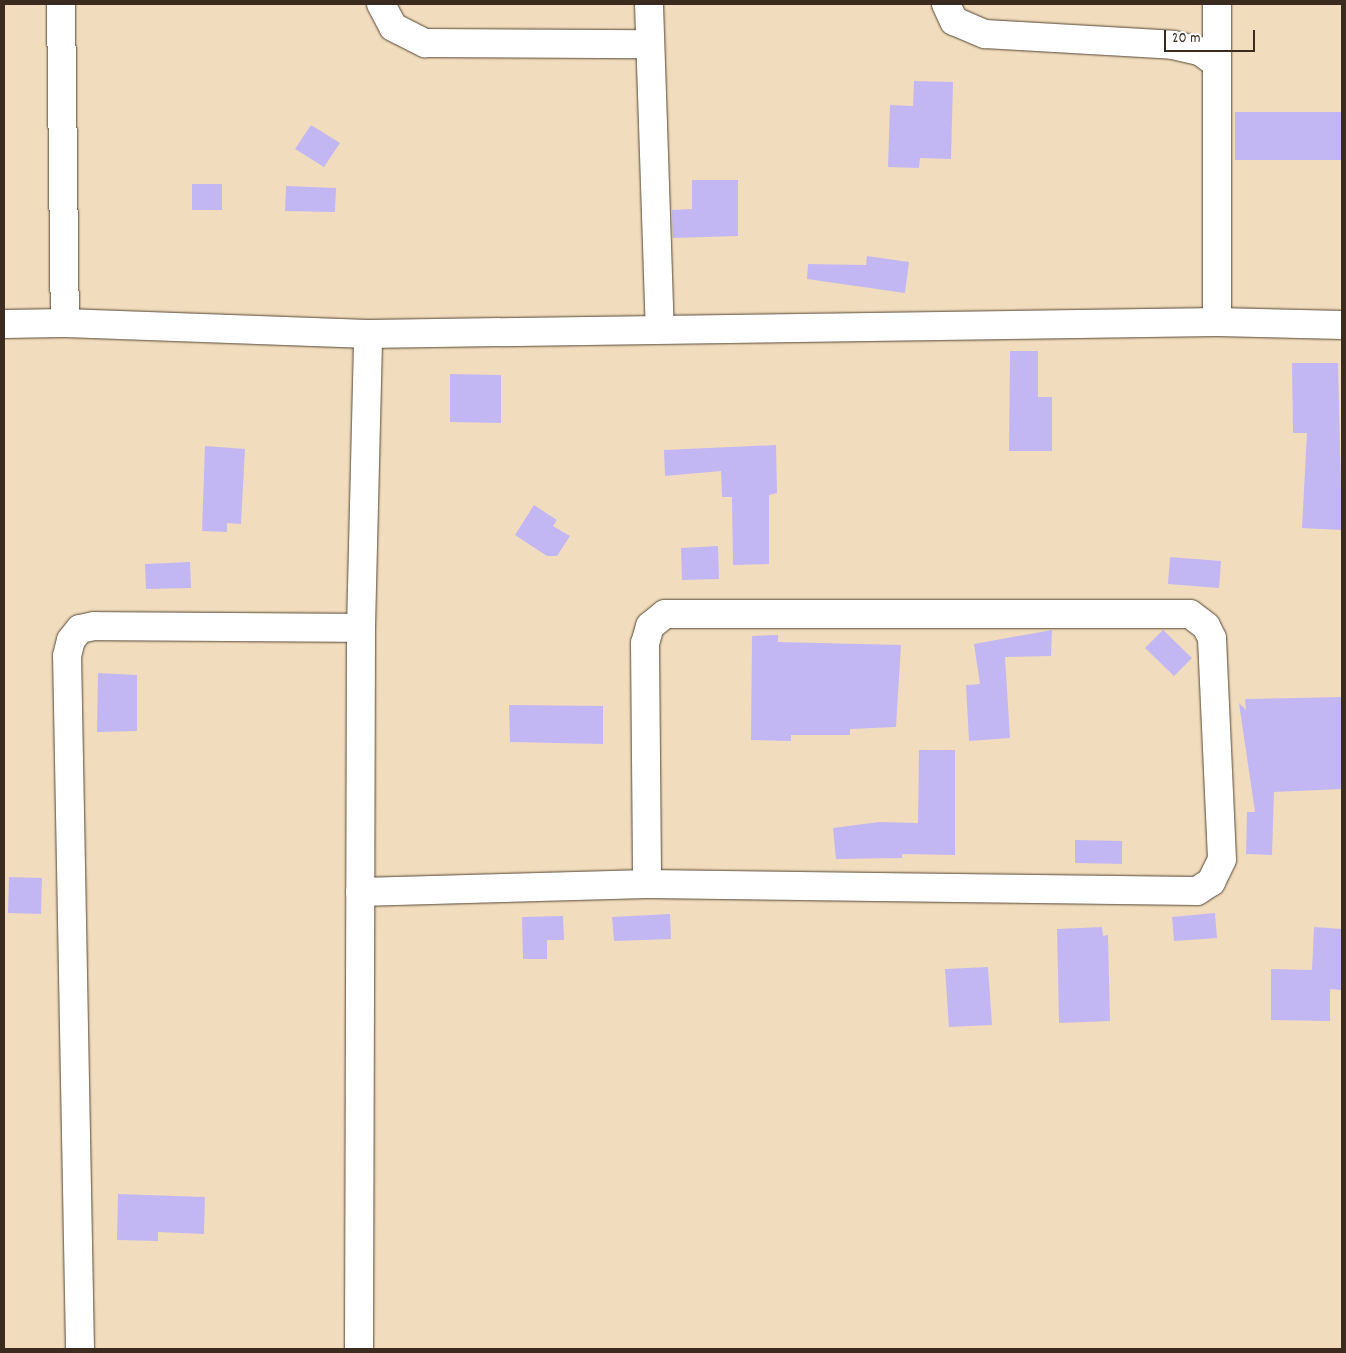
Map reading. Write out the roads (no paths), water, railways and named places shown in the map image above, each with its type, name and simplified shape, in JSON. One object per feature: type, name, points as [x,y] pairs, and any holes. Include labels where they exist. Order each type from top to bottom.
[{"type":"street","points":[[62,4],[65,323]]},
{"type":"street","points":[[381,4],[393,27],[425,42],[649,44]]},
{"type":"street","points":[[649,4],[660,329]]},
{"type":"street","points":[[946,4],[954,22],[985,34],[1173,45],[1200,51],[1217,64]]},
{"type":"street","points":[[1217,4],[1217,322]]},
{"type":"street","points":[[4,324],[65,323],[368,334],[1217,322],[1342,325]]},
{"type":"street","points":[[359,1349],[361,628],[368,334]]},
{"type":"street","points":[[360,892],[647,884],[1197,891],[1211,882],[1222,859],[1212,638],[1206,626],[1190,614],[665,614],[650,626],[645,643],[647,884]]},
{"type":"street","points":[[80,1349],[67,656],[71,640],[80,630],[94,626],[361,628]]}]
